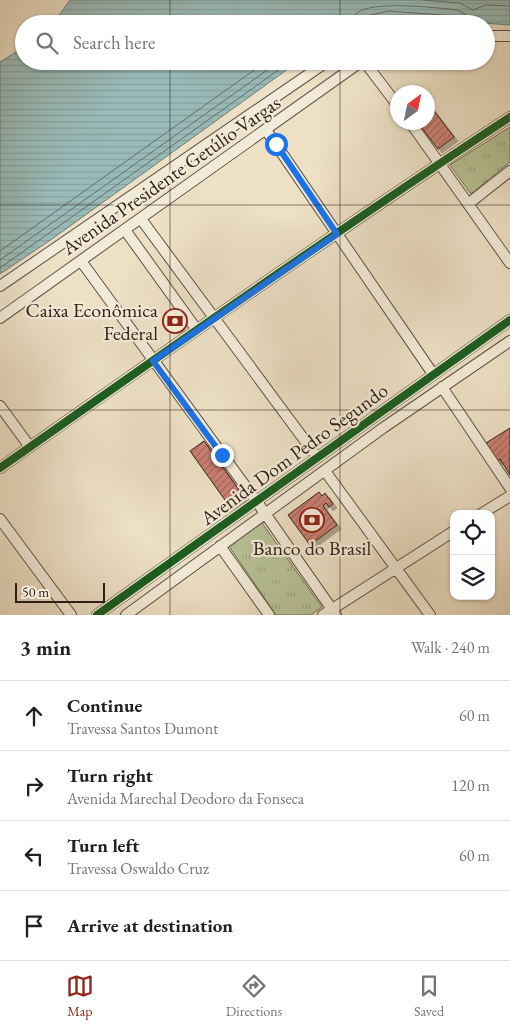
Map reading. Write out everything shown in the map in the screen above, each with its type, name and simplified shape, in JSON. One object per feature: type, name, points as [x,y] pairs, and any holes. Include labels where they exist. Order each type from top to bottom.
[{"type":"street","points":[[495,36],[510,36]]},
{"type":"street","points":[[0,286],[315,70]]},
{"type":"street","name":"Avenida Presidente Getúlio Vargas","points":[[0,318],[350,70]]},
{"type":"street","points":[[370,70],[390,96]]},
{"type":"street","points":[[0,468],[214,318],[510,117]]},
{"type":"street","points":[[266,130],[433,374]]},
{"type":"street","points":[[416,130],[510,263]]},
{"type":"street","points":[[468,204],[510,171]]},
{"type":"street","points":[[141,219],[317,457]]},
{"type":"street","points":[[125,230],[197,330]]},
{"type":"street","points":[[81,261],[257,502],[330,613],[396,568],[450,534]]},
{"type":"street","name":"Avenida Dom Pedro Segundo","points":[[97,615],[510,320]]},
{"type":"street","points":[[484,338],[493,352]]},
{"type":"street","name":"Avenida Dom Pedro Segundo","points":[[126,615],[383,428],[510,341]]},
{"type":"street","points":[[442,387],[510,488]]},
{"type":"street","points":[[0,406],[30,447]]},
{"type":"street","points":[[375,416],[383,428]]},
{"type":"street","points":[[325,471],[430,615]]},
{"type":"street","points":[[488,510],[510,496]]},
{"type":"street","points":[[0,519],[71,615]]},
{"type":"street","points":[[220,546],[268,615]]},
{"type":"street","points":[[169,565],[178,578]]},
{"type":"green space","points":[[510,127],[510,162],[471,194],[450,165]]},
{"type":"green space","points":[[262,523],[322,607],[311,615],[276,615],[229,546]]},
{"type":"water","points":[[70,0],[510,0],[510,25],[495,24],[495,15],[59,15]]},
{"type":"water","points":[[15,53],[15,70],[287,70],[52,239],[0,274],[0,62]]},
{"type":"building","points":[[435,112],[454,137],[438,149],[423,130],[435,130]]},
{"type":"building","points":[[510,428],[510,475],[500,459],[497,461],[486,443]]},
{"type":"building","points":[[204,441],[244,497],[230,507],[190,451]]},
{"type":"building","name":"Banco do Brasil","points":[[319,492],[322,496],[325,493],[333,504],[329,507],[326,503],[323,506],[337,525],[310,545],[288,515]]},
{"type":"cycle path","points":[[0,468],[190,334],[510,117]]},
{"type":"cycle path","points":[[97,615],[510,320]]},
{"type":"place","name":"Caixa Econômica Federal","points":[[175,321]]},
{"type":"place","name":"Banco do Brasil","points":[[312,520]]},
{"type":"route","points":[[222,455],[153,361],[337,234],[276,144]]}]
